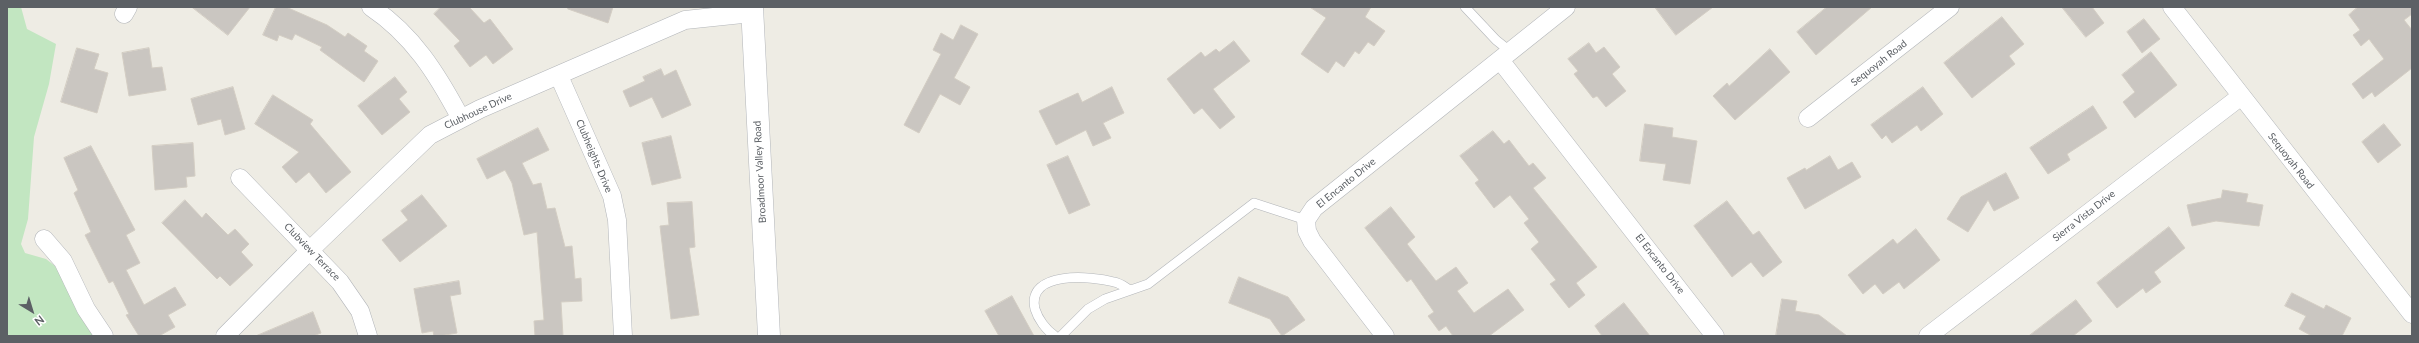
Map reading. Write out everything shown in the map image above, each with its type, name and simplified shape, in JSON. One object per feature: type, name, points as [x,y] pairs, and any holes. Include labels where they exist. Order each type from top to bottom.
[{"type":"street","points":[[371,7],[397,26],[414,43],[441,81],[460,117]]},
{"type":"street","name":"El Encanto Drive","points":[[1306,220],[1314,208],[1566,7]]},
{"type":"street","name":"Sequoyah Road","points":[[1808,118],[1950,7]]},
{"type":"street","name":"Sequoyah Road","points":[[2172,7],[2240,96],[2412,314]]},
{"type":"street","name":"Clubhouse Drive","points":[[225,336],[310,250],[430,135],[460,117],[559,76],[685,20],[752,10]]},
{"type":"street","name":"Broadmoor Valley Road","points":[[752,10],[769,336]]},
{"type":"street","name":"El Encanto Drive","points":[[1506,56],[1716,336]]},
{"type":"street","name":"Clubheights Drive","points":[[559,76],[612,196],[617,220],[623,336]]},
{"type":"street","name":"Sierra Vista Drive","points":[[1928,336],[2240,96]]},
{"type":"street","name":"Clubview Terrace","points":[[240,178],[310,250],[349,293],[360,311],[368,336]]},
{"type":"street","points":[[1306,220],[1307,231],[1312,241],[1385,336]]},
{"type":"street","points":[[44,239],[63,261],[86,309],[104,336]]},
{"type":"lane","points":[[1465,7],[1496,40],[1506,56]]},
{"type":"lane","points":[[1061,336],[1088,309],[1105,299],[1148,284],[1254,203],[1306,220]]},
{"type":"lane","points":[[1055,336],[1037,316],[1034,303],[1036,293],[1042,287],[1059,278],[1082,276],[1115,282],[1130,290]]},
{"type":"green space","points":[[7,7],[21,7],[27,29],[56,44],[49,84],[34,137],[28,219],[21,244],[25,253],[46,259],[55,266],[95,336],[7,336]]},
{"type":"building","points":[[192,7],[250,7],[228,35]]},
{"type":"building","points":[[276,7],[286,7],[327,25],[345,37],[348,33],[367,46],[364,51],[378,61],[364,82],[320,50],[322,47],[295,34],[292,40],[279,35],[277,41],[263,35]]},
{"type":"building","points":[[441,7],[469,7],[484,23],[490,19],[513,49],[493,64],[486,55],[470,67],[454,46],[460,41],[434,14]]},
{"type":"building","points":[[568,7],[613,7],[608,23],[568,9]]},
{"type":"building","points":[[1310,7],[1371,7],[1365,17],[1385,31],[1374,46],[1368,42],[1359,54],[1355,51],[1344,67],[1336,61],[1328,73],[1301,54],[1326,18]]},
{"type":"building","points":[[1655,7],[1713,7],[1676,35]]},
{"type":"building","points":[[1827,7],[1872,7],[1816,55],[1797,32]]},
{"type":"building","points":[[2062,7],[2092,7],[2104,23],[2086,37]]},
{"type":"building","points":[[2358,7],[2412,7],[2412,14],[2404,20],[2412,30],[2412,68],[2375,97],[2372,92],[2363,99],[2352,84],[2384,59],[2369,39],[2361,46],[2353,35],[2360,30],[2349,15]]},
{"type":"building","points":[[2002,17],[2024,44],[2009,56],[2015,64],[1972,98],[1944,63]]},
{"type":"building","points":[[2144,19],[2160,39],[2142,53],[2127,32]]},
{"type":"building","points":[[961,25],[978,34],[954,78],[970,87],[960,105],[940,94],[919,133],[904,125],[941,54],[933,50],[941,33],[953,40]]},
{"type":"building","points":[[1234,41],[1250,61],[1213,89],[1235,117],[1220,129],[1202,108],[1194,114],[1167,79],[1201,52],[1205,57],[1216,49],[1219,52]]},
{"type":"building","points":[[1589,43],[1596,53],[1604,47],[1620,67],[1612,74],[1626,91],[1606,107],[1597,96],[1593,98],[1574,74],[1578,71],[1568,59]]},
{"type":"building","points":[[77,48],[99,54],[94,69],[108,73],[97,113],[61,102]]},
{"type":"building","points":[[149,48],[152,68],[162,67],[166,90],[129,96],[122,53]]},
{"type":"building","points":[[1770,49],[1790,72],[1735,120],[1713,96],[1727,83],[1729,86]]},
{"type":"building","points":[[2151,52],[2177,85],[2135,118],[2123,102],[2135,92],[2122,75]]},
{"type":"building","points":[[661,69],[664,76],[676,70],[691,105],[662,118],[652,97],[630,107],[623,91],[645,81],[643,77]]},
{"type":"building","points":[[395,77],[407,92],[399,99],[410,112],[382,135],[358,106]]},
{"type":"building","points":[[233,87],[245,129],[225,135],[221,119],[198,125],[191,99]]},
{"type":"building","points":[[1112,87],[1124,113],[1103,123],[1111,138],[1093,146],[1086,130],[1056,145],[1039,111],[1078,93],[1082,102]]},
{"type":"building","points":[[1923,87],[1943,114],[1921,131],[1917,125],[1892,143],[1886,135],[1882,139],[1871,125]]},
{"type":"building","points":[[273,95],[313,120],[310,124],[351,172],[326,193],[309,172],[296,183],[282,167],[299,152],[255,124]]},
{"type":"building","points":[[2093,106],[2107,128],[2067,154],[2070,160],[2048,174],[2030,148]]},
{"type":"building","points":[[1645,124],[1673,128],[1672,137],[1697,141],[1690,184],[1663,180],[1666,164],[1640,161]]},
{"type":"building","points":[[2384,124],[2401,145],[2378,163],[2362,142]]},
{"type":"building","points":[[538,128],[549,150],[522,163],[533,185],[541,183],[547,209],[555,208],[565,247],[572,246],[575,279],[581,278],[582,301],[561,302],[563,336],[535,336],[534,321],[544,320],[537,232],[524,235],[512,183],[505,170],[487,179],[477,159]]},
{"type":"building","points":[[1493,131],[1504,144],[1509,140],[1529,166],[1533,163],[1546,178],[1533,188],[1597,267],[1576,283],[1585,295],[1569,308],[1550,284],[1556,280],[1531,249],[1539,242],[1524,223],[1529,219],[1510,195],[1494,208],[1475,183],[1479,180],[1460,156]]},
{"type":"building","points":[[671,136],[681,178],[652,185],[642,143]]},
{"type":"building","points":[[193,143],[195,176],[186,177],[187,187],[155,190],[152,146]]},
{"type":"building","points":[[91,146],[135,230],[126,235],[140,263],[126,270],[144,305],[175,287],[186,305],[168,315],[175,327],[159,336],[139,336],[126,315],[129,314],[113,281],[109,283],[85,235],[91,232],[74,193],[78,190],[64,158]]},
{"type":"building","points":[[1068,156],[1090,205],[1069,214],[1047,165]]},
{"type":"building","points":[[1830,156],[1838,170],[1852,162],[1861,177],[1805,209],[1787,178],[1805,168],[1806,170]]},
{"type":"building","points":[[2006,173],[2019,198],[1994,211],[1988,200],[1968,232],[1947,219],[1961,197]]},
{"type":"building","points":[[2223,190],[2248,194],[2246,202],[2263,205],[2259,226],[2216,221],[2192,226],[2187,205],[2221,198]]},
{"type":"building","points":[[422,195],[447,226],[400,262],[382,240],[408,220],[401,211]]},
{"type":"building","points":[[185,200],[202,218],[206,213],[228,235],[235,229],[249,244],[241,252],[253,265],[230,286],[220,276],[217,279],[162,223]]},
{"type":"building","points":[[1727,201],[1753,235],[1759,231],[1782,262],[1763,277],[1751,262],[1732,277],[1694,226]]},
{"type":"building","points":[[692,202],[695,247],[689,248],[699,315],[671,319],[660,226],[669,225],[667,203]]},
{"type":"building","points":[[1391,207],[1415,237],[1407,244],[1436,281],[1456,267],[1468,283],[1457,291],[1474,313],[1508,289],[1524,310],[1489,336],[1453,336],[1446,326],[1439,331],[1428,316],[1434,312],[1411,279],[1407,282],[1365,228]]},
{"type":"building","points":[[2169,227],[2185,248],[2154,272],[2161,282],[2146,293],[2143,288],[2117,308],[2097,283]]},
{"type":"building","points":[[1916,229],[1940,260],[1904,289],[1899,282],[1883,294],[1875,284],[1863,294],[1848,275],[1893,239],[1897,244]]},
{"type":"building","points":[[1239,277],[1288,297],[1305,320],[1282,336],[1270,319],[1229,303]]},
{"type":"building","points":[[459,281],[461,294],[450,296],[457,333],[434,336],[433,331],[422,333],[414,289]]},
{"type":"building","points":[[2292,293],[2324,309],[2326,305],[2351,318],[2342,336],[2312,336],[2299,329],[2306,316],[2285,306]]},
{"type":"building","points":[[1012,296],[1034,336],[999,336],[985,311]]},
{"type":"building","points":[[1782,299],[1797,301],[1795,311],[1819,315],[1847,336],[1776,336]]},
{"type":"building","points":[[2076,300],[2092,321],[2073,336],[2029,336]]},
{"type":"building","points":[[1624,303],[1650,336],[1602,336],[1595,326]]},
{"type":"building","points":[[313,312],[321,333],[313,336],[256,336]]}]
